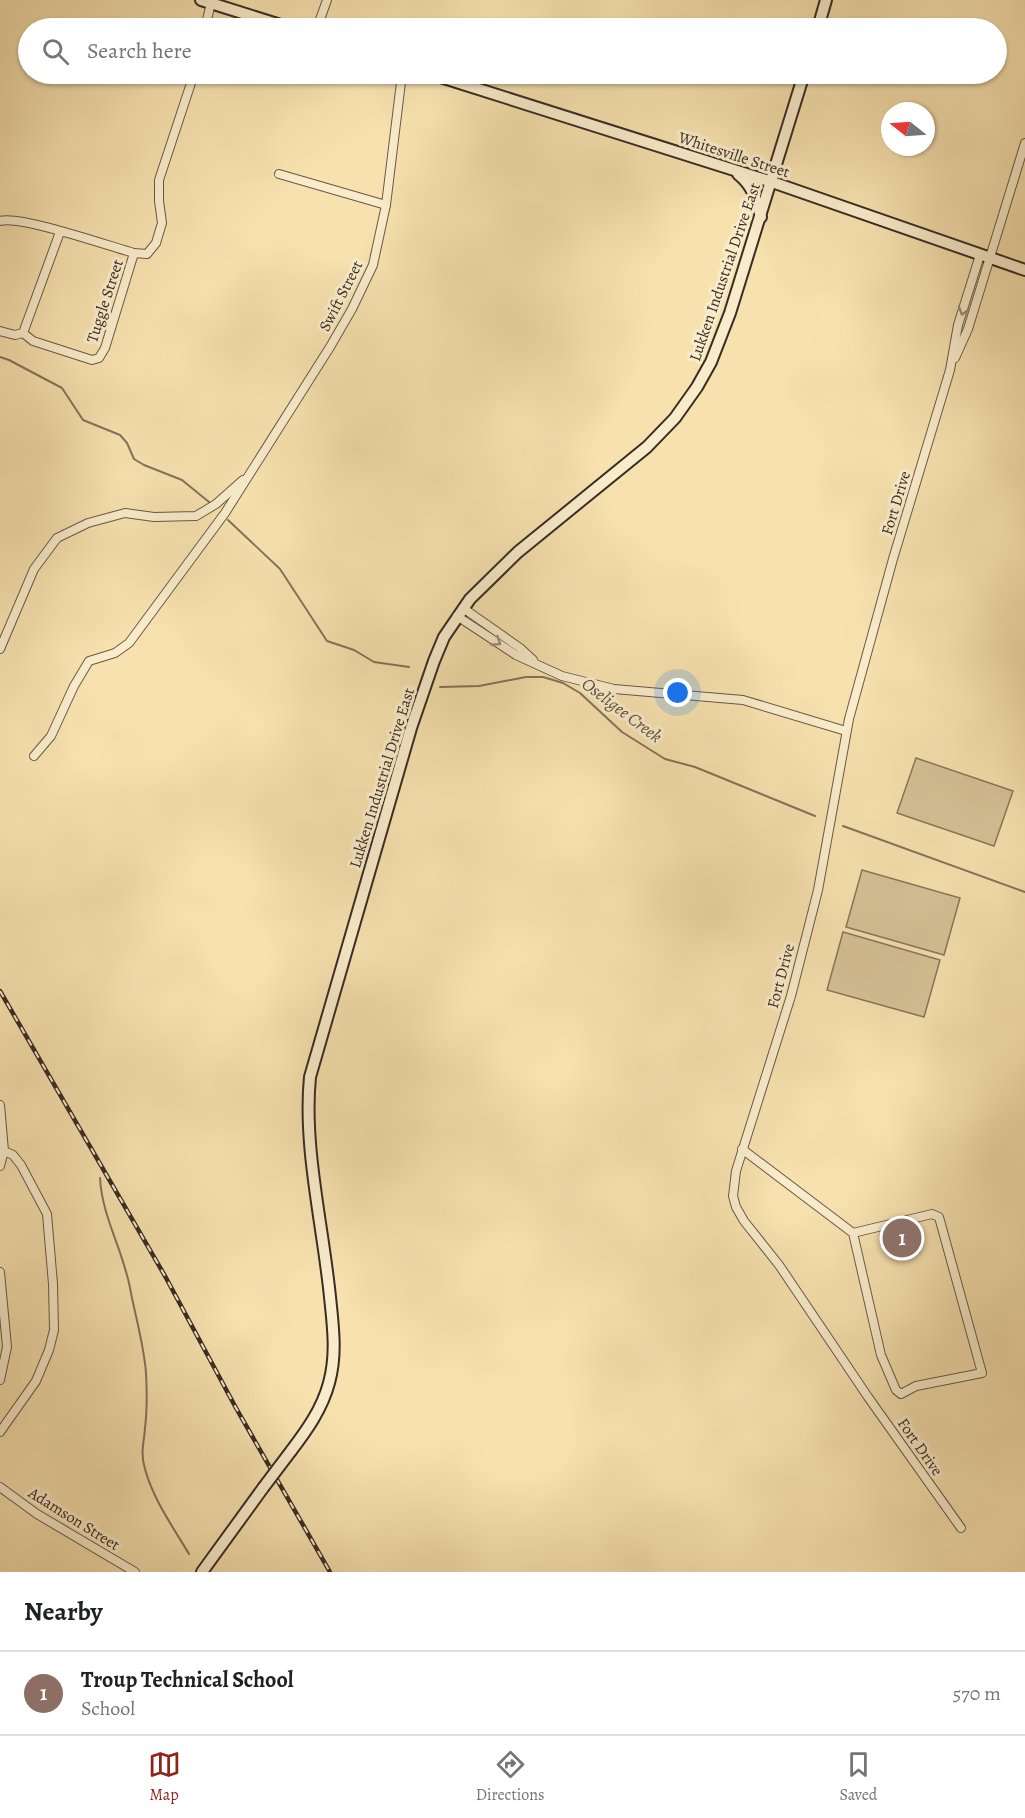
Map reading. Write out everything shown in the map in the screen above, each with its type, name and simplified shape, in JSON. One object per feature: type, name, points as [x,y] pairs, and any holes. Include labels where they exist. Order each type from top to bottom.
[{"type":"main road","points":[[821,18],[826,0]]},
{"type":"main road","points":[[206,2],[258,18]]},
{"type":"main road","name":"Whitesville Street","points":[[462,84],[772,182],[1025,270]]},
{"type":"main road","name":"Lukken Industrial Drive East","points":[[202,1572],[310,1425],[321,1405],[332,1373],[334,1351],[327,1262],[309,1121],[310,1077],[411,728],[439,649],[460,612],[518,552],[647,447],[682,409],[711,362],[730,313],[801,84]]},
{"type":"main road","points":[[733,170],[750,185],[761,218]]},
{"type":"street","points":[[321,18],[327,0]]},
{"type":"street","points":[[205,18],[206,2]]},
{"type":"street","name":"Tuggle Street","points":[[0,221],[6,219],[30,223],[134,254],[147,254],[156,243],[162,223],[159,180],[191,84]]},
{"type":"street","name":"Swift Street","points":[[34,756],[51,736],[74,686],[89,661],[115,652],[129,642],[225,513],[352,309],[374,266],[386,205],[401,84]]},
{"type":"street","name":"Fort Drive","points":[[961,1528],[868,1397],[779,1265],[744,1221],[736,1208],[733,1196],[742,1149],[791,996],[818,890],[846,731],[890,569],[950,370],[968,329],[985,256],[1025,143]]},
{"type":"street","points":[[279,174],[386,205]]},
{"type":"street","points":[[22,333],[60,232]]},
{"type":"street","name":"Tuggle Street","points":[[0,332],[15,335],[22,333],[33,341],[92,360],[99,358],[105,348],[134,254]]},
{"type":"street","name":"Swift Street","points":[[0,649],[34,569],[57,538],[88,523],[125,513],[154,518],[196,516],[216,504],[250,473]]},
{"type":"street","points":[[460,612],[520,648],[538,665],[562,676],[614,689],[743,700],[846,731]]},
{"type":"street","points":[[0,1105],[4,1151],[0,1166]]},
{"type":"street","points":[[742,1149],[853,1233],[881,1354],[896,1390],[901,1394],[916,1386],[982,1373],[939,1217],[932,1214],[853,1233]]},
{"type":"street","points":[[0,1432],[36,1381],[49,1350],[54,1330],[47,1215],[21,1164],[13,1155],[4,1151]]},
{"type":"street","points":[[0,1272],[4,1329],[8,1347],[0,1380]]},
{"type":"street","name":"Adamson Street","points":[[0,1487],[37,1514],[135,1572]]},
{"type":"shaded area","points":[[916,758],[1013,791],[994,846],[897,813]]},
{"type":"shaded area","points":[[862,870],[960,898],[944,955],[846,927]]},
{"type":"shaded area","points":[[843,932],[940,960],[924,1017],[827,990]]},
{"type":"waterway","name":"Oseligee Creek","points":[[0,357],[62,388],[83,420],[120,435],[127,443],[134,459],[182,480],[209,502]]},
{"type":"waterway","name":"Oseligee Creek","points":[[228,520],[280,569],[327,641],[354,650],[374,662],[409,667]]},
{"type":"waterway","name":"Oseligee Creek","points":[[440,687],[479,686],[526,677],[543,677],[563,683],[580,693],[622,732],[665,759],[695,767],[815,816]]},
{"type":"waterway","name":"Oseligee Creek","points":[[843,826],[1025,892]]},
{"type":"waterway","points":[[100,1178],[105,1206],[127,1274],[143,1352],[147,1394],[144,1463],[158,1502],[189,1554]]},
{"type":"railway","points":[[0,991],[165,1276],[236,1408],[330,1572]]},
{"type":"place","name":"Troup Technical School","points":[[902,1238]]}]
